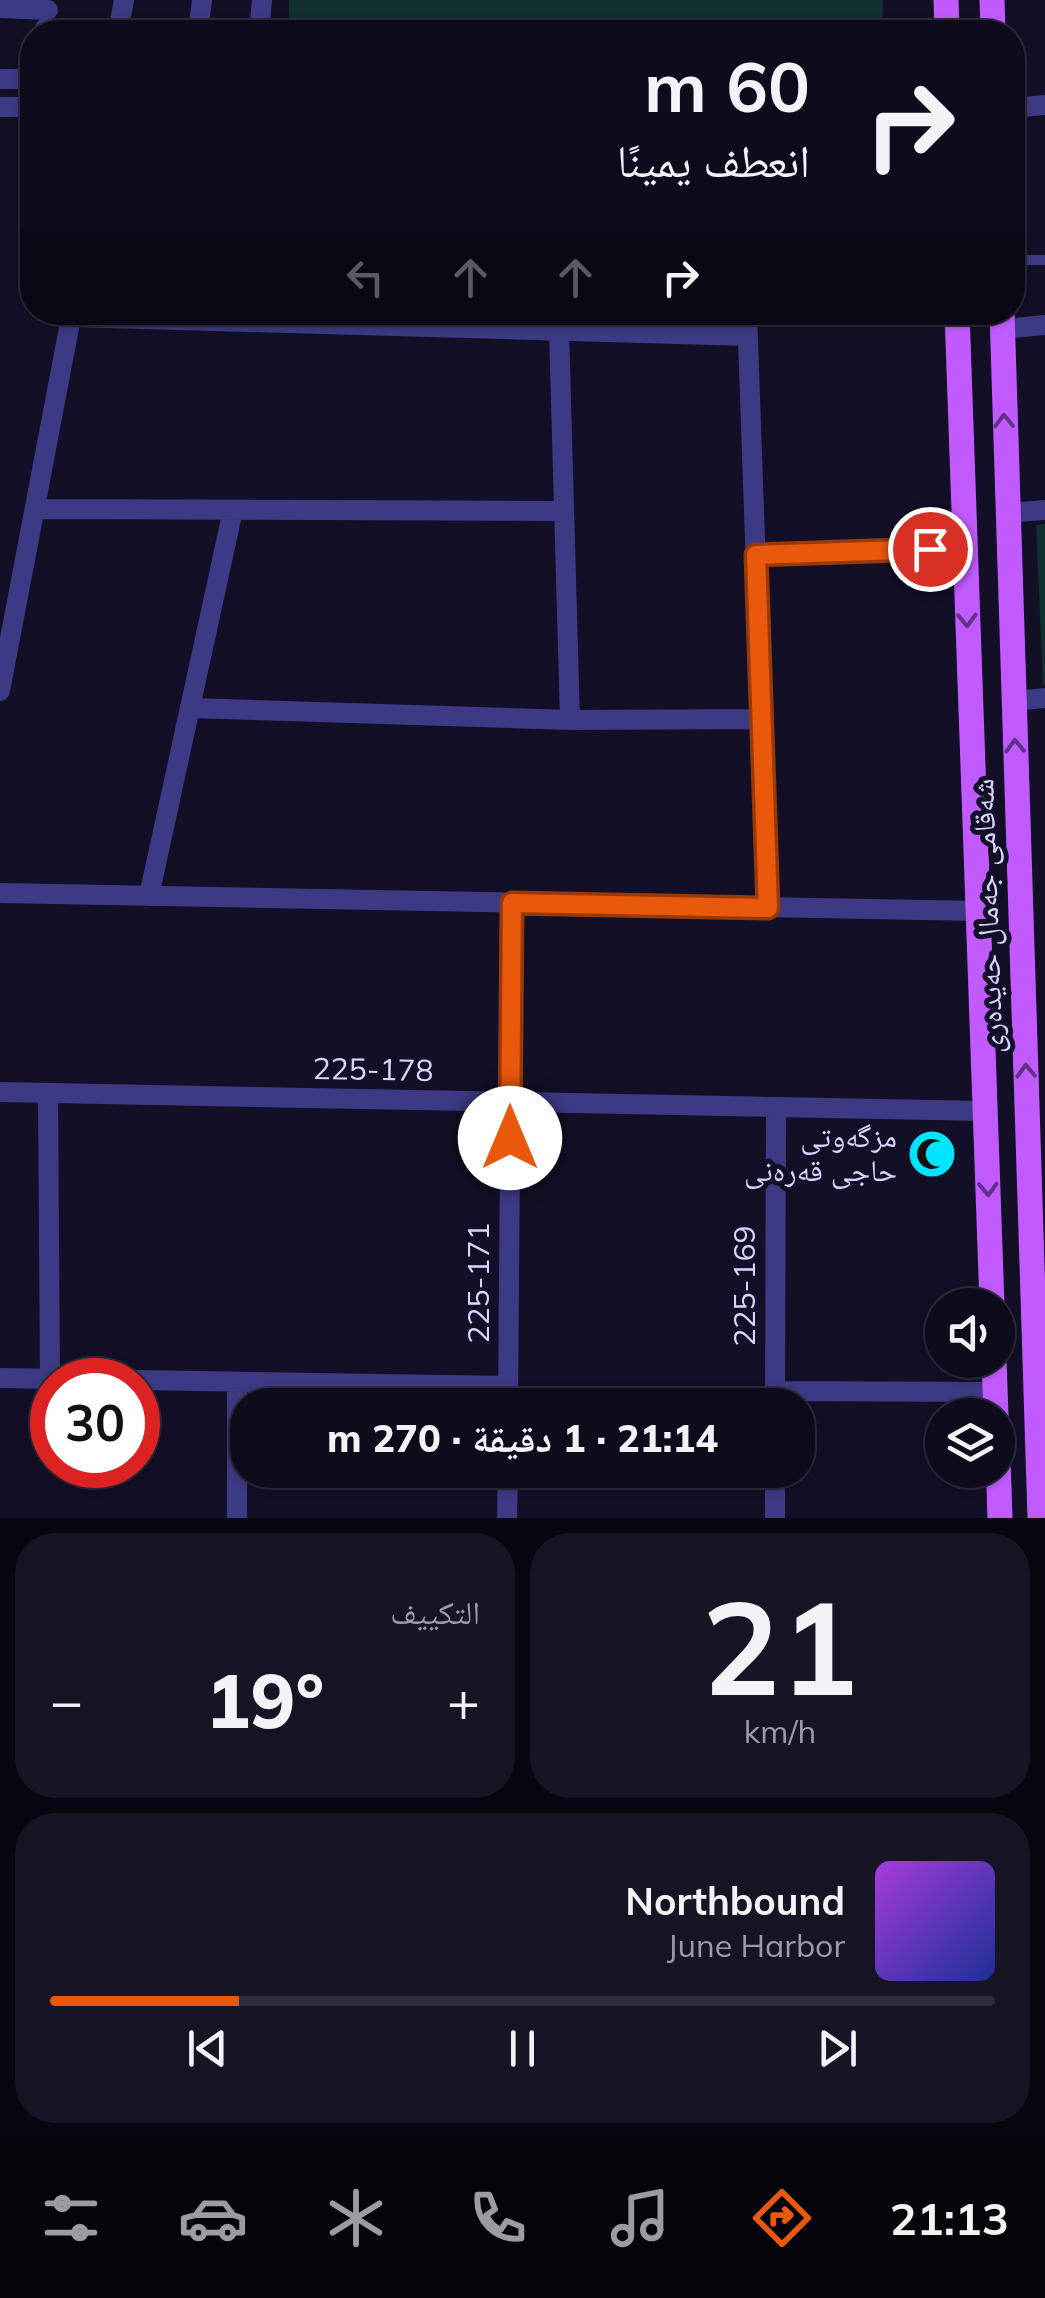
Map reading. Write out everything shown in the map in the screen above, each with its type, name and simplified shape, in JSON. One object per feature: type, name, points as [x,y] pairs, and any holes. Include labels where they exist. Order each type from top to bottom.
[{"type":"main road","name":"شەقامی جەمال حەیدەری","points":[[957,325],[991,1288]]},
{"type":"main road","name":"شەقامی جەمال حەیدەری","points":[[1002,325],[1013,701],[1036,1109],[1040,1518]]},
{"type":"main road","points":[[969,661],[1012,661]]},
{"type":"main road","points":[[999,1488],[1000,1518]]},
{"type":"street","points":[[0,8],[47,18]]},
{"type":"street","points":[[0,691],[7,619],[36,509],[70,325]]},
{"type":"street","points":[[397,325],[748,336]]},
{"type":"street","points":[[748,325],[768,908]]},
{"type":"street","points":[[559,330],[570,720]]},
{"type":"street","points":[[36,509],[564,511]]},
{"type":"street","points":[[149,896],[233,510]]},
{"type":"street","points":[[1006,514],[1045,510]]},
{"type":"street","points":[[756,555],[965,548]]},
{"type":"street","points":[[1013,701],[1045,698]]},
{"type":"street","points":[[190,708],[570,720],[762,719]]},
{"type":"street","points":[[0,894],[978,910]]},
{"type":"street","name":"225-171","points":[[508,1388],[512,903]]},
{"type":"street","name":"225-178","points":[[0,1092],[985,1111]]},
{"type":"street","points":[[48,1094],[50,1358]]},
{"type":"street","name":"225-169","points":[[775,1388],[776,1108]]},
{"type":"street","points":[[0,1378],[30,1379]]},
{"type":"street","points":[[160,1380],[353,1388]]},
{"type":"street","points":[[237,1382],[237,1518]]},
{"type":"street","points":[[815,1399],[925,1401]]},
{"type":"street","points":[[507,1518],[508,1488]]},
{"type":"street","points":[[775,1488],[775,1518]]},
{"type":"green space","points":[[289,0],[883,0],[882,20],[289,20]]},
{"type":"green space","points":[[1045,524],[1045,684],[1043,685],[1036,525]]},
{"type":"place","name":"مزگەوتی حاجی قەرەنی","points":[[932,1154]]},
{"type":"route","points":[[510,1138],[512,903],[768,908],[756,555],[930,549]]}]
